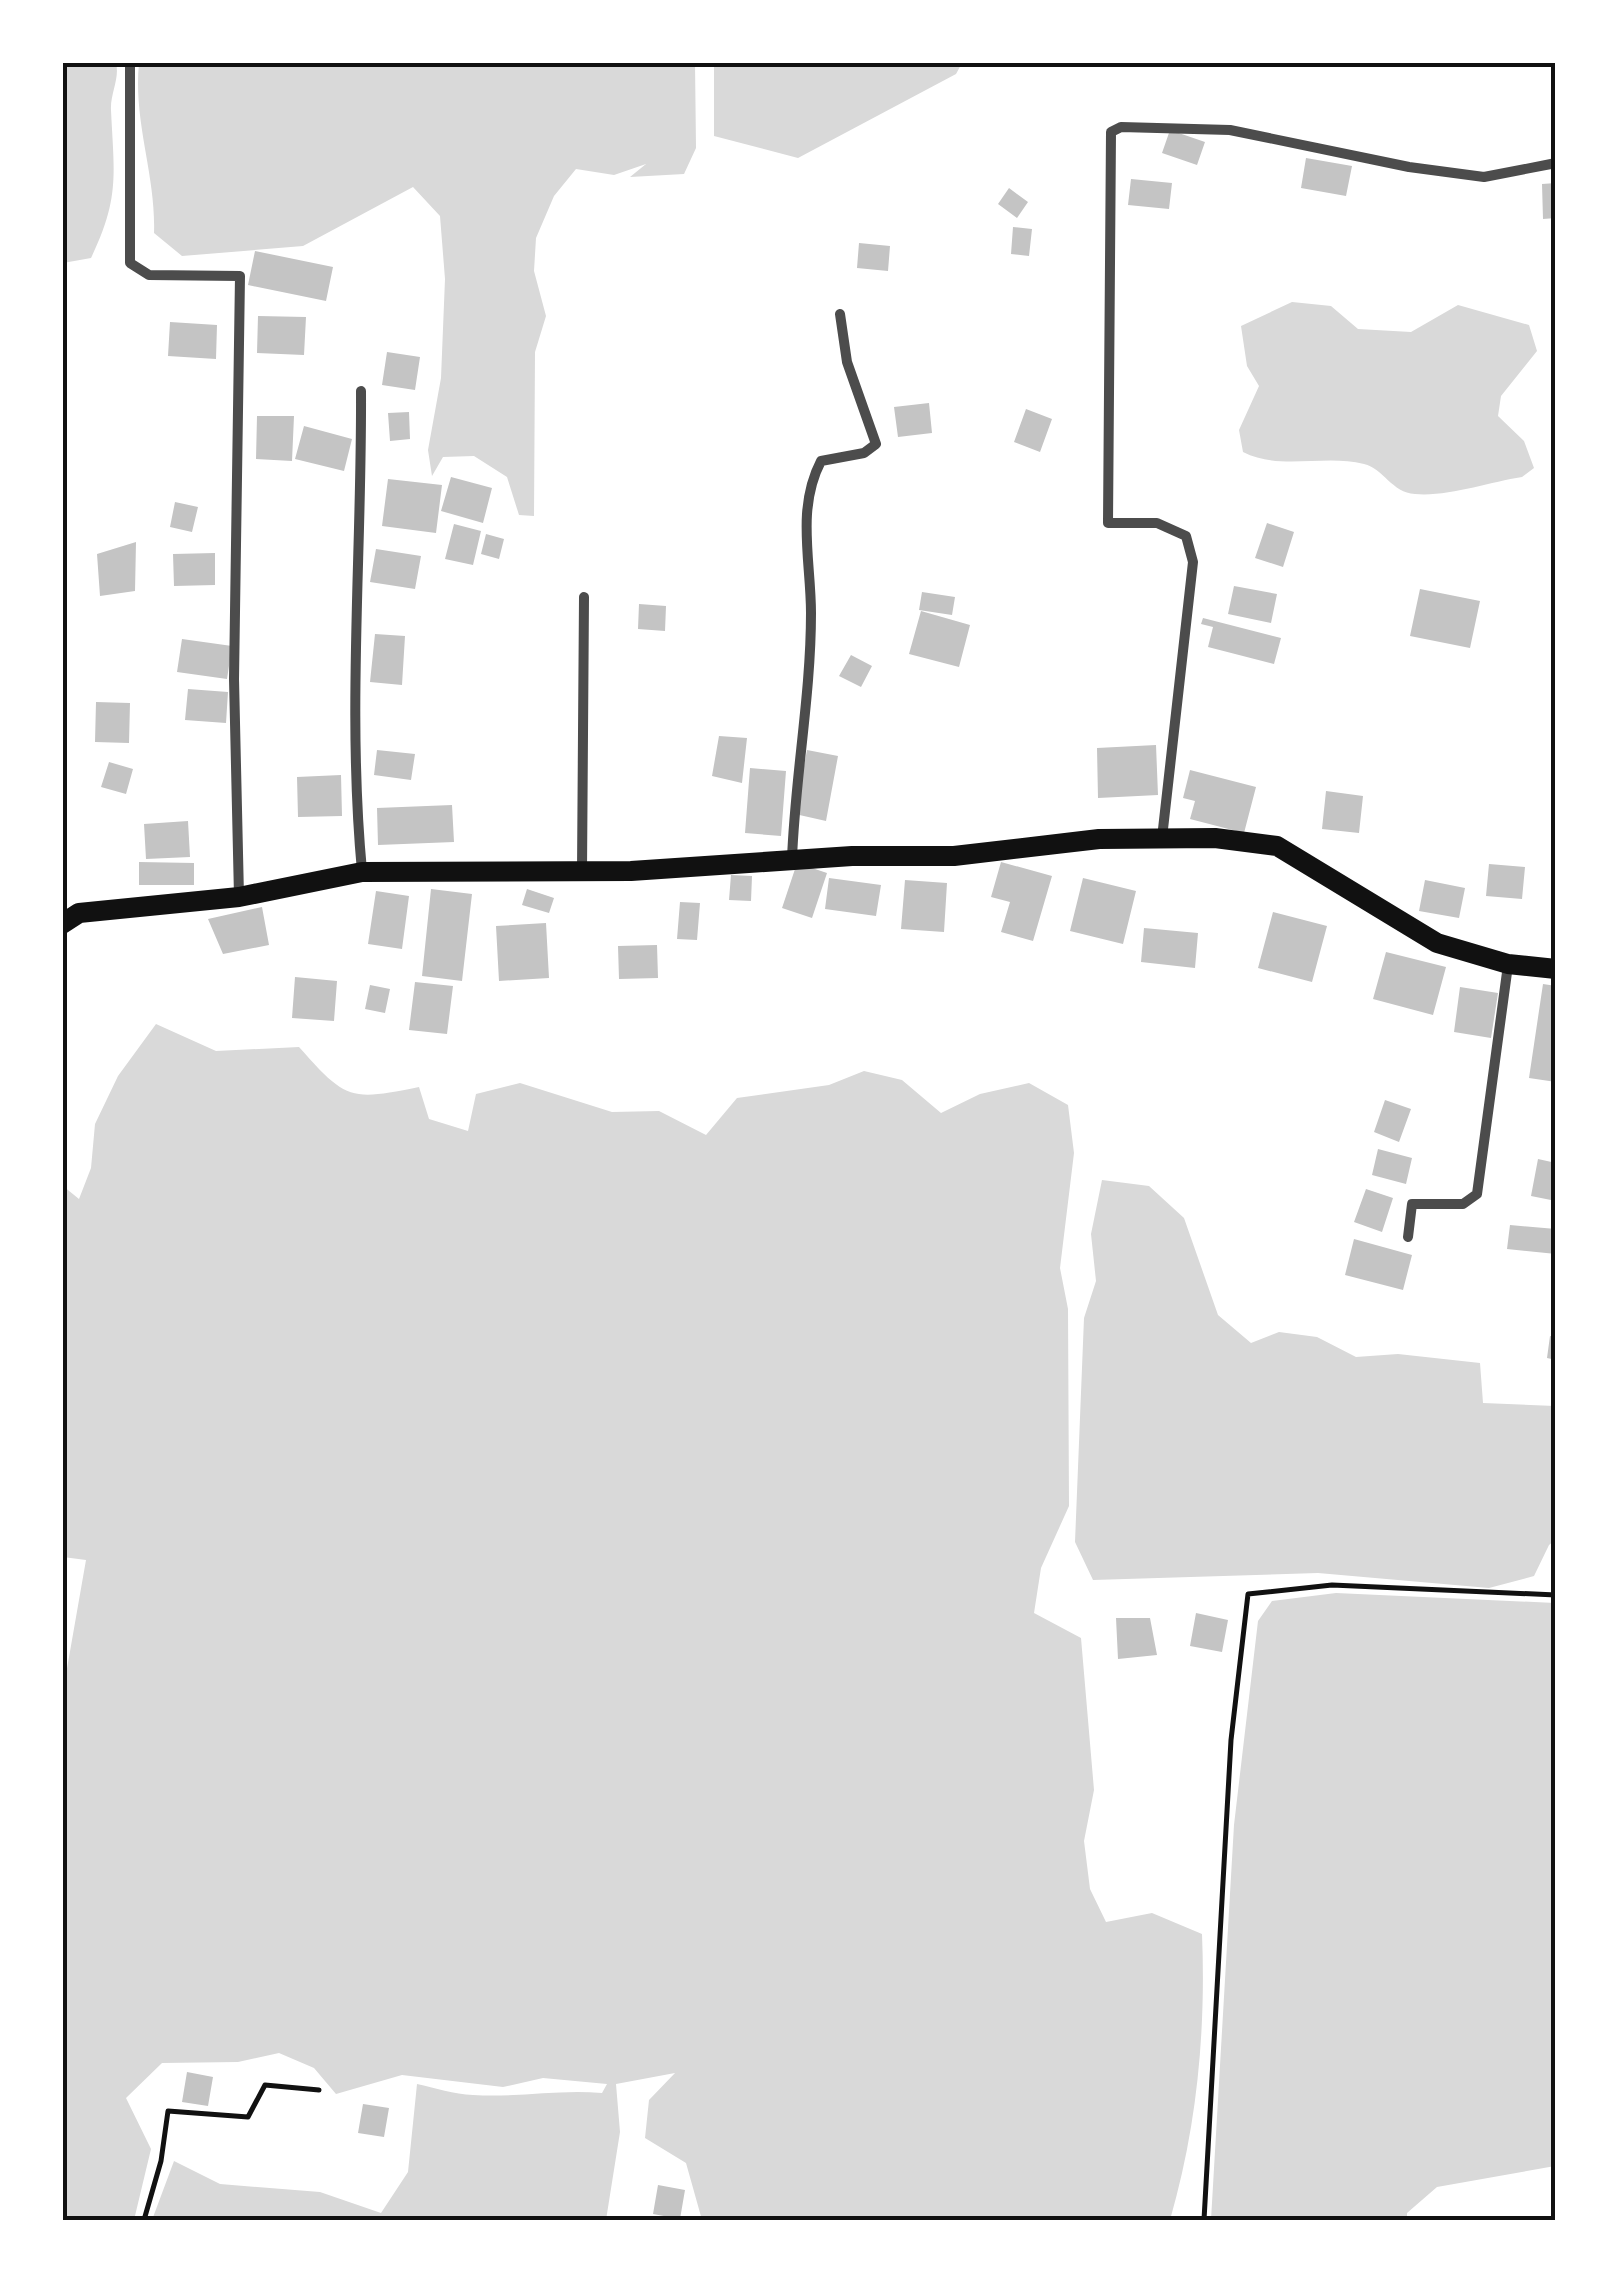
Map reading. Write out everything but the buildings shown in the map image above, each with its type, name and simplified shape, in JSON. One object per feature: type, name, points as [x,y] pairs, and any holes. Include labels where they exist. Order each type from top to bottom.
[{"type":"main road","points":[[62,924],[80,913],[240,897],[362,872],[582,872],[792,859],[954,856],[1100,839],[1215,838],[1277,846],[1438,944],[1508,964],[1556,969]]},
{"type":"street","points":[[130,62],[130,264],[150,274],[240,276],[234,679],[240,897]]},
{"type":"street","points":[[1162,838],[1193,562],[1186,536],[1156,522],[1108,523],[1109,140],[1114,129],[1230,130],[1409,167],[1484,176],[1556,162]]},
{"type":"street","points":[[792,859],[811,613],[806,515],[812,479],[821,461],[864,454],[876,444],[847,362],[840,314]]},
{"type":"street","points":[[361,391],[362,531],[354,788],[362,872]]},
{"type":"street","points":[[582,872],[584,597]]},
{"type":"street","points":[[1408,1237],[1412,1204],[1463,1204],[1477,1194],[1508,964]]},
{"type":"path","points":[[1204,2220],[1230,1740],[1248,1594],[1332,1585],[1556,1595]]},
{"type":"path","points":[[144,2220],[160,2161],[168,2110],[248,2117],[266,2085],[319,2090]]},
{"type":"shaded area","points":[[63,62],[116,63],[117,69],[111,104],[113,186],[107,219],[91,258],[63,263]]},
{"type":"shaded area","points":[[714,62],[962,63],[956,74],[798,158],[714,136]]},
{"type":"shaded area","points":[[139,63],[695,63],[696,148],[684,174],[630,177],[646,164],[614,175],[576,169],[554,196],[536,238],[534,271],[546,316],[535,352],[534,516],[519,515],[507,477],[474,456],[443,457],[432,476],[428,450],[441,378],[445,279],[440,216],[413,187],[303,246],[182,256],[154,233],[152,190],[139,106]]},
{"type":"shaded area","points":[[1292,302],[1331,306],[1358,329],[1411,332],[1458,305],[1529,325],[1537,351],[1501,396],[1498,416],[1524,441],[1534,468],[1522,477],[1455,491],[1415,494],[1400,489],[1364,464],[1287,462],[1243,452],[1239,430],[1259,386],[1247,366],[1241,326]]},
{"type":"shaded area","points":[[156,1024],[216,1051],[299,1047],[328,1078],[351,1092],[378,1094],[419,1087],[429,1119],[468,1131],[476,1094],[520,1083],[612,1112],[659,1111],[706,1135],[737,1098],[829,1085],[864,1071],[902,1080],[941,1113],[980,1094],[1029,1083],[1068,1105],[1074,1153],[1060,1268],[1068,1309],[1069,1506],[1041,1568],[1034,1613],[1081,1638],[1094,1790],[1084,1841],[1090,1889],[1106,1922],[1152,1913],[1202,1934],[1198,2078],[1187,2150],[1170,2220],[702,2220],[686,2163],[645,2138],[649,2100],[675,2073],[616,2084],[620,2132],[606,2220],[152,2220],[174,2161],[220,2184],[320,2192],[381,2213],[408,2172],[417,2084],[489,2096],[602,2093],[607,2084],[543,2078],[503,2087],[402,2075],[336,2094],[314,2068],[279,2053],[238,2062],[162,2063],[126,2098],[151,2149],[134,2220],[63,2220],[62,1697],[86,1560],[63,1557],[63,1186],[79,1199],[91,1168],[95,1124],[118,1076]]},
{"type":"shaded area","points":[[1102,1180],[1149,1186],[1184,1218],[1218,1315],[1251,1343],[1279,1332],[1317,1337],[1356,1357],[1398,1354],[1480,1363],[1483,1403],[1555,1406],[1555,1540],[1534,1576],[1489,1588],[1318,1573],[1093,1580],[1075,1542],[1084,1318],[1096,1281],[1091,1234]]},
{"type":"shaded area","points":[[1336,1593],[1555,1603],[1555,2166],[1437,2187],[1407,2213],[1407,2220],[1211,2220],[1234,1825],[1258,1621],[1272,1601]]}]
